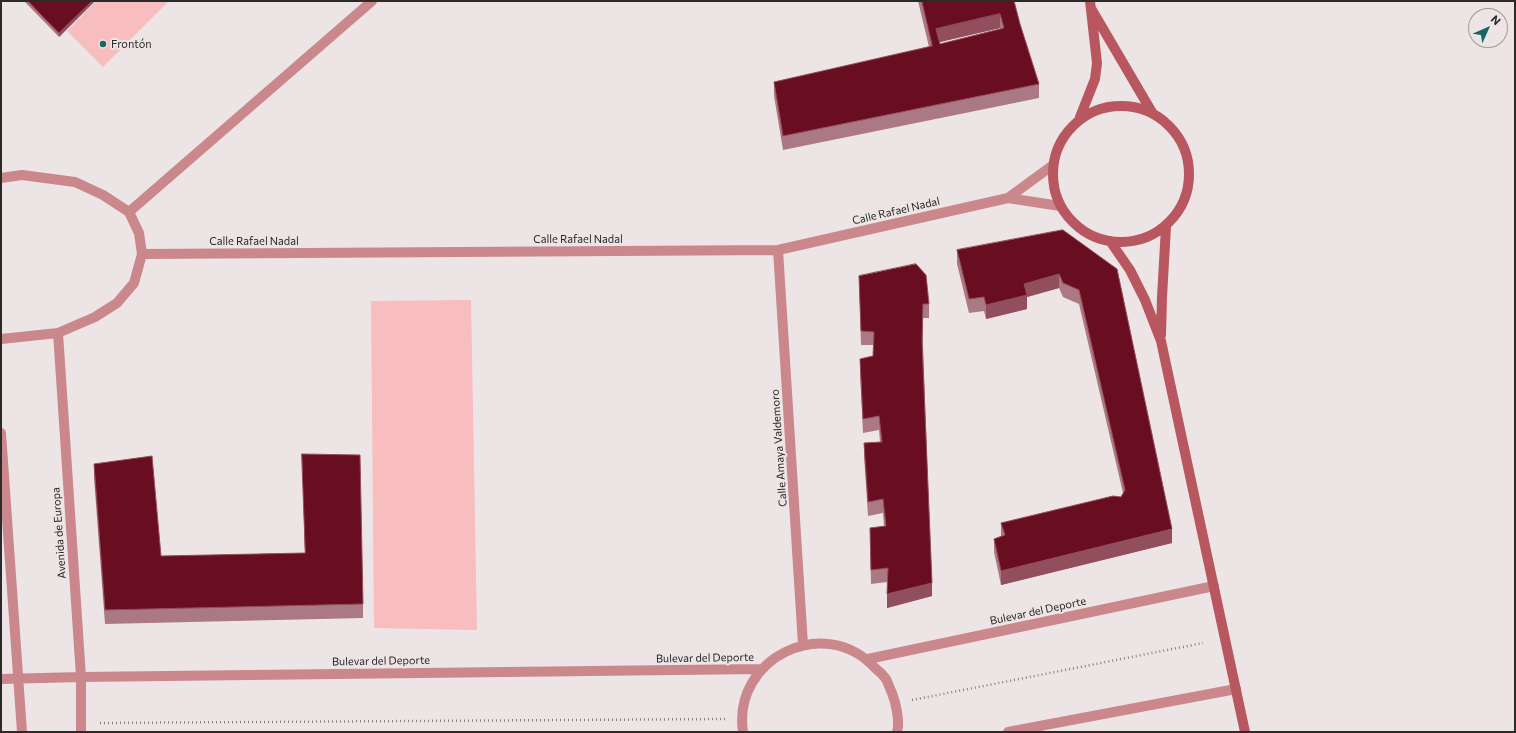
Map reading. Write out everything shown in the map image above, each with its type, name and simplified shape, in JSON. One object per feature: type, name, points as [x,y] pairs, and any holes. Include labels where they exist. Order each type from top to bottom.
[{"type":"street","points":[[129,212],[372,1]]},
{"type":"street","points":[[1091,6],[1153,114]]},
{"type":"street","points":[[1080,117],[1095,79],[1097,63],[1091,6]]},
{"type":"street","points":[[1116,105],[1135,107],[1153,114],[1171,127],[1183,146],[1189,167],[1188,189],[1180,210],[1166,227],[1148,239],[1110,241],[1087,232],[1071,220],[1060,206],[1054,186],[1054,155],[1060,142],[1067,130],[1080,117],[1097,109],[1116,105]]},
{"type":"street","name":"Calle Rafael Nadal","points":[[1008,198],[1053,165]]},
{"type":"street","points":[[1,178],[22,175],[75,182],[104,195],[129,212],[139,233],[142,254],[134,283],[118,303],[95,316],[58,333],[1,339]]},
{"type":"street","name":"Calle Rafael Nadal","points":[[142,254],[778,250],[1008,198],[1060,206]]},
{"type":"street","points":[[1161,340],[1166,227]]},
{"type":"street","points":[[1110,241],[1130,270],[1145,300],[1161,340],[1245,732]]},
{"type":"street","name":"Calle Amaya Valdemoro","points":[[778,250],[803,645]]},
{"type":"street","name":"Avenida de Europa","points":[[58,333],[81,677],[81,732]]},
{"type":"street","points":[[1,433],[22,732]]},
{"type":"street","name":"Bulevar del Deporte","points":[[868,659],[1214,586]]},
{"type":"street","points":[[742,732],[743,708],[749,687],[762,669],[780,654],[803,645],[826,643],[848,648],[868,659],[886,679],[896,703],[897,732]]},
{"type":"street","name":"Bulevar del Deporte","points":[[1,679],[762,669]]},
{"type":"street","points":[[1008,732],[1236,689]]},
{"type":"path","points":[[896,703],[1203,643]]},
{"type":"path","points":[[100,723],[728,719]]},
{"type":"shaded area","name":"Frontón","points":[[96,1],[169,1],[103,67],[67,31]]},
{"type":"shaded area","points":[[471,300],[477,630],[374,628],[371,301]]},
{"type":"building","points":[[28,1],[92,1],[59,33]]},
{"type":"building","points":[[922,1],[1014,1],[1039,84],[783,136],[774,82],[932,46]],"holes":[[[1000,14],[1004,28],[940,44],[936,29]]]},
{"type":"building","points":[[1063,230],[1117,269],[1172,529],[1001,571],[994,539],[1005,535],[1001,523],[1113,496],[1121,497],[1125,490],[1079,290],[1063,283],[1059,274],[1024,284],[1027,295],[986,305],[984,297],[969,299],[957,250]]},
{"type":"building","points":[[916,264],[926,275],[929,304],[923,304],[922,341],[932,583],[887,594],[888,568],[871,570],[870,528],[886,526],[883,499],[868,502],[864,443],[882,442],[879,416],[863,419],[860,359],[873,356],[874,332],[861,331],[859,276]]},
{"type":"building","points":[[302,454],[360,455],[363,604],[105,610],[94,464],[152,456],[161,556],[305,553]]},
{"type":"place","name":"Frontón","points":[[103,44]]}]
